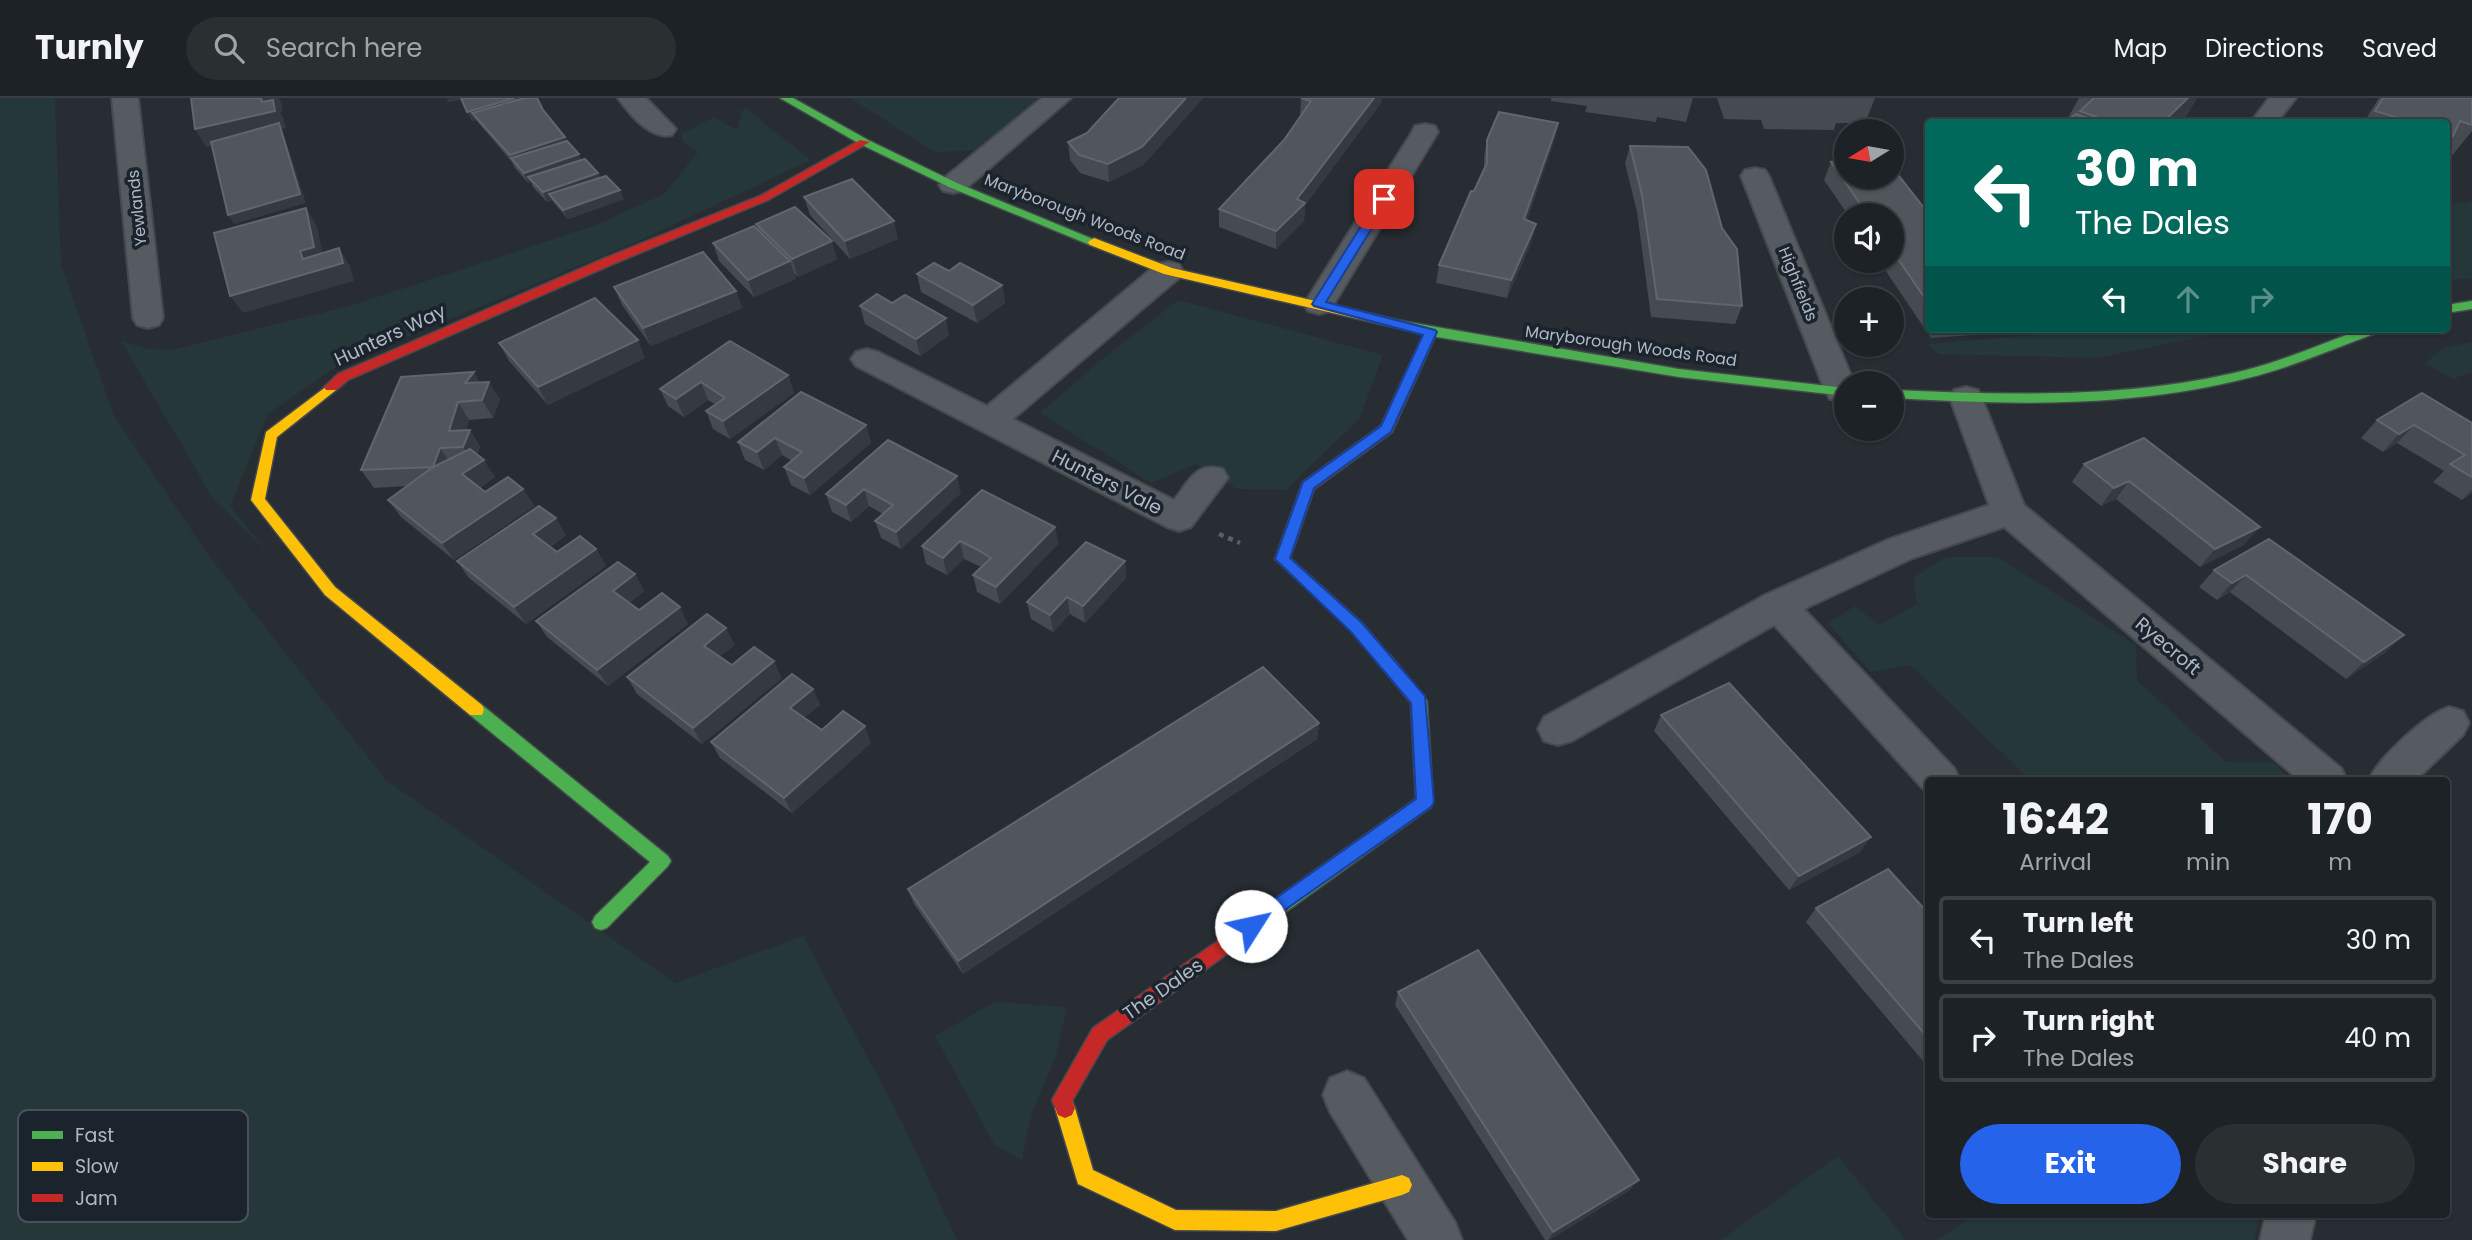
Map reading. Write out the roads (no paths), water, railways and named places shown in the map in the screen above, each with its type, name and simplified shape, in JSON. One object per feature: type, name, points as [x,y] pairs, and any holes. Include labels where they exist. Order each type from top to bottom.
[{"type":"street","name":"Yewlands","points":[[125,98],[148,318]]},
{"type":"street","points":[[631,98],[663,130]]},
{"type":"street","name":"Maryborough Woods Road","points":[[785,98],[864,142],[953,185],[1168,271],[1431,332],[1679,373],[1834,390]]},
{"type":"street","points":[[953,185],[1058,98]]},
{"type":"street","points":[[2266,119],[2283,98]]},
{"type":"street","points":[[1319,304],[1425,132]]},
{"type":"street","name":"Hunters Way","points":[[601,922],[662,861],[330,591],[258,500],[271,435],[343,377],[610,261],[764,198],[864,142]]},
{"type":"street","name":"Highfields","points":[[1755,176],[1836,371]]},
{"type":"street","points":[[989,422],[1168,271]]},
{"type":"street","points":[[2450,308],[2472,305]]},
{"type":"street","name":"The Dales","points":[[1402,1185],[1276,1221],[1175,1220],[1086,1177],[1062,1100],[1100,1034],[1425,802],[1419,701],[1357,627],[1282,559],[1308,486],[1387,429],[1431,332]]},
{"type":"street","points":[[1904,395],[1966,398],[2112,396],[2172,391],[2236,378],[2338,334]]},
{"type":"street","name":"Hunters Vale","points":[[867,359],[1179,518],[1211,478]]},
{"type":"street","name":"Ryecroft","points":[[1966,398],[2008,512],[2323,777]]},
{"type":"street","points":[[1558,729],[1778,605],[1900,549],[2008,512]]},
{"type":"street","points":[[1778,605],[1937,777]]},
{"type":"street","points":[[2392,777],[2449,723]]},
{"type":"street","points":[[1348,1095],[1437,1240]]},
{"type":"street","points":[[2286,1240],[2290,1218]]}]
